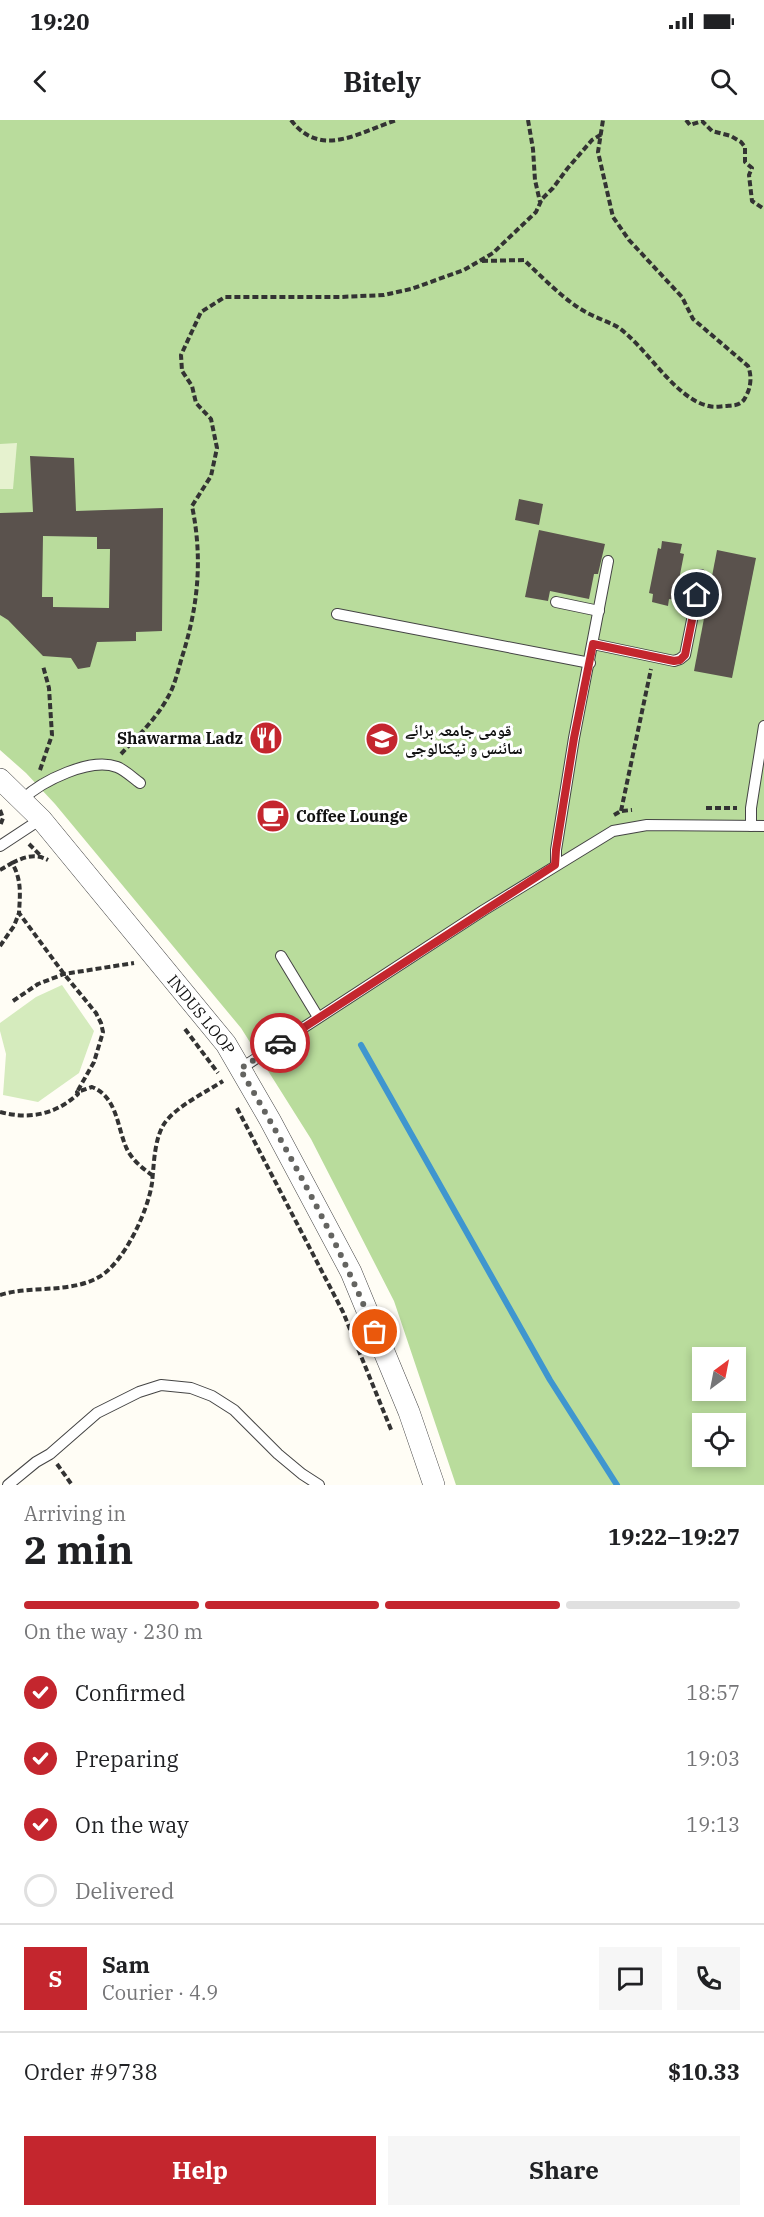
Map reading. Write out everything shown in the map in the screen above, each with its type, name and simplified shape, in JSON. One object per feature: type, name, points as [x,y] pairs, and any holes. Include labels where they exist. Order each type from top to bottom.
[{"type":"street","name":"INDUS LOOP","points":[[0,779],[28,794],[41,819],[226,1044],[270,1120],[351,1272],[409,1412],[434,1485]]},
{"type":"lane","points":[[555,865],[573,749],[608,561]]},
{"type":"lane","points":[[593,644],[674,661],[680,660],[685,655],[701,575]]},
{"type":"lane","points":[[556,602],[599,611]]},
{"type":"lane","points":[[337,614],[590,663]]},
{"type":"lane","points":[[751,826],[751,808],[764,726]]},
{"type":"lane","points":[[28,794],[78,768],[101,763],[119,767],[140,783]]},
{"type":"lane","points":[[0,846],[41,819]]},
{"type":"lane","points":[[240,1069],[555,865],[613,831],[647,825],[764,826]]},
{"type":"lane","points":[[281,956],[318,1017]]},
{"type":"lane","points":[[9,1485],[36,1462],[50,1454],[97,1413],[119,1400],[147,1388],[161,1385],[191,1388],[212,1396],[234,1410],[278,1454],[319,1485]]},
{"type":"path","points":[[291,120],[297,129],[331,142],[348,140],[397,120]]},
{"type":"path","points":[[528,120],[535,180],[541,202]]},
{"type":"path","points":[[480,261],[524,260],[576,306],[616,327],[692,399],[716,407],[740,405],[744,401],[749,391],[751,374],[748,366],[693,319],[681,297],[629,240],[613,217],[598,153],[603,120]]},
{"type":"path","points":[[686,120],[690,125],[702,121],[712,131],[741,142],[745,147],[746,162],[752,168],[749,175],[752,201],[764,209]]},
{"type":"path","points":[[110,765],[143,732],[170,694],[191,627],[198,592],[196,525],[192,506],[211,476],[217,448],[211,419],[196,403],[192,386],[183,371],[181,355],[201,312],[225,297],[384,295],[439,280],[464,270],[493,253],[536,212],[541,202],[592,140],[602,134]]},
{"type":"path","points":[[621,811],[654,657]]},
{"type":"path","points":[[28,794],[52,735],[49,688],[43,666]]},
{"type":"path","points":[[696,808],[751,808]]},
{"type":"path","points":[[0,810],[3,818],[0,826]]},
{"type":"path","points":[[612,815],[621,811],[642,810]]},
{"type":"path","points":[[0,870],[24,857],[35,856],[42,857],[55,866]]},
{"type":"path","points":[[0,946],[14,926],[19,914],[21,885],[19,874],[12,863]]},
{"type":"path","points":[[0,1112],[28,1116],[48,1113],[65,1106],[78,1094],[94,1062],[104,1032],[96,1013],[19,914]]},
{"type":"path","points":[[14,1001],[38,984],[64,974],[135,962],[128,954]]},
{"type":"path","points":[[0,1295],[28,1288],[71,1286],[98,1277],[117,1264],[144,1211],[164,1125],[173,1114],[224,1081],[183,1026]]},
{"type":"path","points":[[77,1092],[92,1087],[107,1098],[115,1111],[126,1149],[135,1162],[152,1175]]},
{"type":"path","points":[[234,1102],[343,1312],[396,1442]]},
{"type":"path","points":[[50,1454],[72,1485]]},
{"type":"green space","name":"قومی جامعہ برائے سائنس و ٹیکنالوجی","points":[[0,120],[764,120],[764,1485],[456,1485],[394,1301],[311,1139],[241,1028],[55,804],[26,773],[0,750]]},
{"type":"green space","points":[[17,443],[13,489],[0,489],[0,444]]},
{"type":"green space","points":[[62,985],[94,1031],[79,1073],[38,1102],[3,1095],[6,1054],[0,1023],[36,997]]},
{"type":"building","points":[[30,456],[74,458],[76,511],[163,508],[162,631],[136,632],[136,641],[97,642],[90,667],[78,669],[71,658],[43,656],[8,620],[0,615],[0,513],[33,512]],"holes":[[[43,536],[97,537],[97,549],[110,549],[109,608],[53,607],[53,597],[42,597]]]},
{"type":"building","points":[[519,499],[543,504],[539,525],[515,520]]},
{"type":"building","points":[[539,530],[605,544],[598,574],[594,574],[589,599],[550,591],[548,601],[525,597]]},
{"type":"building","points":[[662,541],[682,544],[680,553],[684,554],[675,600],[669,599],[668,606],[652,602],[653,594],[649,593],[658,548],[661,549]]},
{"type":"building","points":[[717,550],[756,558],[732,678],[694,671]]},
{"type":"waterway","points":[[361,1045],[550,1380],[617,1485]]},
{"type":"way so far","points":[[280,1043],[240,1069],[270,1120],[351,1272],[375,1332]]},
{"type":"place","name":"Shawarma Ladz","points":[[266,738]]},
{"type":"place","name":"قومی جامعہ برائے سائنس و ٹیکنالوجی","points":[[382,739]]},
{"type":"place","name":"Coffee Lounge","points":[[273,816]]},
{"type":"route","points":[[280,1043],[555,865],[574,738],[593,644],[674,661],[680,660],[685,655],[697,595]]}]
